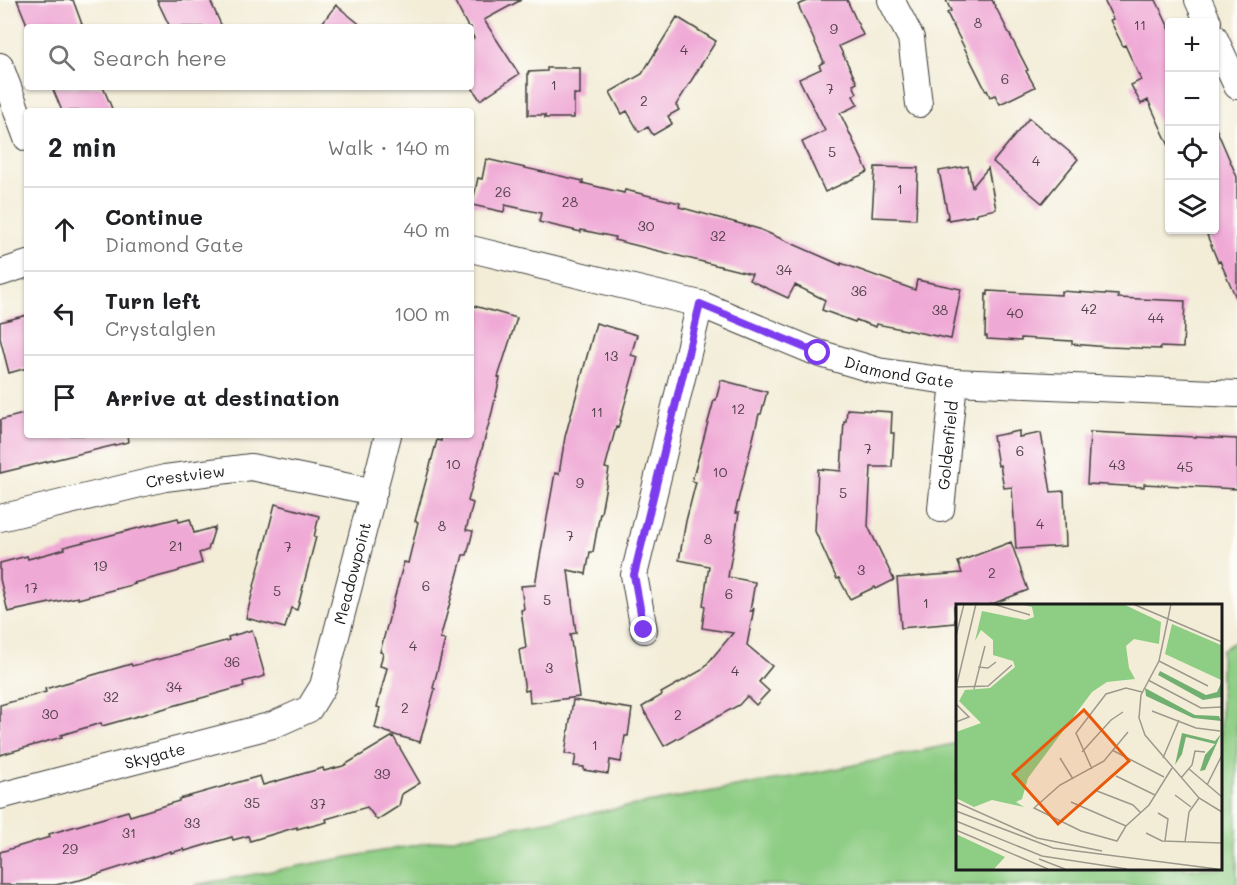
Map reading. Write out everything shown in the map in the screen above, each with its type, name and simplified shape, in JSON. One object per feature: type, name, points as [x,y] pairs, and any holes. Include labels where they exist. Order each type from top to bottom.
[{"type":"street","points":[[891,0],[911,38],[919,104]]},
{"type":"street","points":[[1198,0],[1206,18]]},
{"type":"street","points":[[1219,46],[1237,86]]},
{"type":"street","points":[[0,66],[24,130]]},
{"type":"street","name":"Diamond Gate","points":[[474,250],[700,304],[818,353],[878,371],[954,382],[1237,394]]},
{"type":"street","points":[[0,273],[24,265]]},
{"type":"street","points":[[644,630],[634,575],[700,304]]},
{"type":"street","name":"Goldenfield","points":[[941,508],[954,382]]},
{"type":"street","name":"Meadowpoint","points":[[309,709],[323,686],[387,438]]},
{"type":"street","name":"Crestview","points":[[0,518],[165,478],[251,467],[374,492]]},
{"type":"street","name":"Skygate","points":[[0,796],[273,725],[309,709]]},
{"type":"green space","points":[[1237,640],[1237,885],[194,885],[835,769],[956,743],[956,870],[1222,870],[1222,650]]},
{"type":"building","points":[[17,0],[73,0],[82,24],[27,24]]},
{"type":"building","points":[[157,0],[210,0],[221,24],[169,24]]},
{"type":"building","points":[[454,0],[521,0],[484,20],[519,74],[480,100],[474,90],[474,24],[466,24]]},
{"type":"building","points":[[810,0],[847,0],[863,35],[839,46],[857,83],[853,85],[857,93],[853,96],[858,105],[840,113],[868,172],[825,192],[802,142],[825,131],[799,79],[821,69],[819,65],[824,62],[798,5]]},
{"type":"building","points":[[946,0],[992,0],[1035,87],[1000,104],[995,95],[990,97],[947,13],[951,11]]},
{"type":"building","points":[[1104,0],[1156,0],[1165,19],[1165,137],[1148,100],[1141,104],[1131,85],[1141,80],[1125,45],[1123,46],[1110,20],[1113,19]]},
{"type":"building","points":[[336,5],[359,24],[321,24]]},
{"type":"building","points":[[677,17],[716,41],[676,105],[679,110],[668,116],[672,124],[653,135],[648,127],[639,132],[627,111],[622,114],[610,92],[642,74]]},
{"type":"building","points":[[547,68],[580,68],[580,95],[574,94],[574,118],[545,118],[545,115],[528,115],[528,72],[547,71]]},
{"type":"building","points":[[53,90],[104,90],[112,108],[61,108]]},
{"type":"building","points":[[1029,118],[1078,159],[1042,203],[993,162]]},
{"type":"building","points":[[1219,135],[1237,177],[1237,300],[1207,235],[1219,234]]},
{"type":"building","points":[[486,159],[583,181],[582,183],[624,193],[625,190],[680,203],[679,207],[759,229],[841,265],[841,263],[915,290],[917,280],[961,289],[951,339],[877,324],[876,327],[856,320],[855,322],[822,310],[825,300],[795,285],[788,298],[749,280],[752,274],[614,240],[615,237],[539,222],[541,213],[505,205],[504,212],[474,205],[478,178],[482,179]]},
{"type":"building","points":[[968,166],[972,187],[988,168],[996,209],[977,213],[977,215],[945,219],[948,216],[939,171]]},
{"type":"building","points":[[875,167],[918,168],[916,219],[872,217]]},
{"type":"building","points":[[988,291],[1061,295],[1061,291],[1118,295],[1118,298],[1185,301],[1183,348],[1108,347],[1072,344],[1072,341],[1021,338],[1021,341],[987,339],[985,336]]},
{"type":"building","points":[[474,306],[517,318],[498,377],[500,378],[492,412],[468,501],[473,503],[466,530],[473,531],[467,555],[463,555],[440,639],[445,640],[433,688],[435,689],[420,742],[375,728],[380,708],[377,707],[387,668],[380,666],[383,653],[380,652],[404,562],[408,563],[418,522],[415,521],[437,440],[441,441],[442,438],[474,438]]},
{"type":"building","points":[[24,316],[24,369],[9,373],[0,338],[0,322]]},
{"type":"building","points":[[596,323],[637,335],[631,355],[638,357],[605,468],[609,469],[593,552],[590,552],[586,574],[568,570],[576,633],[570,634],[579,697],[530,703],[529,690],[525,691],[519,650],[526,648],[521,610],[524,609],[521,586],[535,585],[555,473],[559,474],[565,437]]},
{"type":"building","points":[[721,380],[767,392],[761,414],[759,414],[735,513],[739,513],[728,577],[755,582],[750,611],[754,608],[747,645],[772,666],[759,682],[769,691],[756,705],[747,696],[739,705],[664,746],[642,707],[662,695],[661,693],[702,670],[733,633],[702,628],[709,566],[679,560],[696,482],[692,481]]},
{"type":"building","points":[[847,409],[892,412],[891,433],[894,433],[892,467],[871,467],[868,526],[894,580],[850,599],[839,578],[837,579],[815,531],[818,469],[841,471],[844,421],[846,421]]},
{"type":"building","points":[[24,414],[24,438],[127,438],[128,442],[0,473],[0,420]]},
{"type":"building","points":[[1019,431],[1019,437],[1041,433],[1051,492],[1064,491],[1066,546],[1016,549],[1012,487],[1004,488],[993,436]]},
{"type":"building","points":[[1090,432],[1237,439],[1237,489],[1144,484],[1144,487],[1087,484]]},
{"type":"building","points":[[275,504],[319,516],[314,537],[316,537],[297,610],[291,608],[285,628],[246,618]]},
{"type":"building","points":[[178,518],[179,522],[190,519],[194,533],[215,527],[208,550],[199,553],[202,563],[78,599],[78,597],[8,612],[0,579],[0,563],[27,556],[28,559],[65,549],[64,547]]},
{"type":"building","points":[[1011,542],[1028,590],[992,604],[956,604],[954,606],[955,623],[901,628],[897,578],[962,573],[958,562]]},
{"type":"building","points":[[252,630],[265,676],[243,682],[244,686],[102,726],[101,723],[0,755],[0,705],[46,692],[45,689],[131,664],[132,666],[229,640],[228,637]]},
{"type":"building","points":[[573,700],[632,709],[621,762],[610,760],[608,774],[574,766],[576,755],[565,754]]},
{"type":"building","points":[[393,736],[420,783],[402,794],[399,806],[377,820],[367,807],[326,819],[327,822],[297,829],[297,827],[250,841],[248,836],[233,840],[232,837],[185,851],[184,849],[171,853],[171,851],[80,880],[55,885],[0,885],[0,852],[50,837],[49,834],[128,811],[130,816],[179,801],[179,799],[260,776],[263,785],[323,768],[324,771],[343,766]]},
{"type":"route","points":[[644,630],[634,575],[700,304],[818,353]]}]
